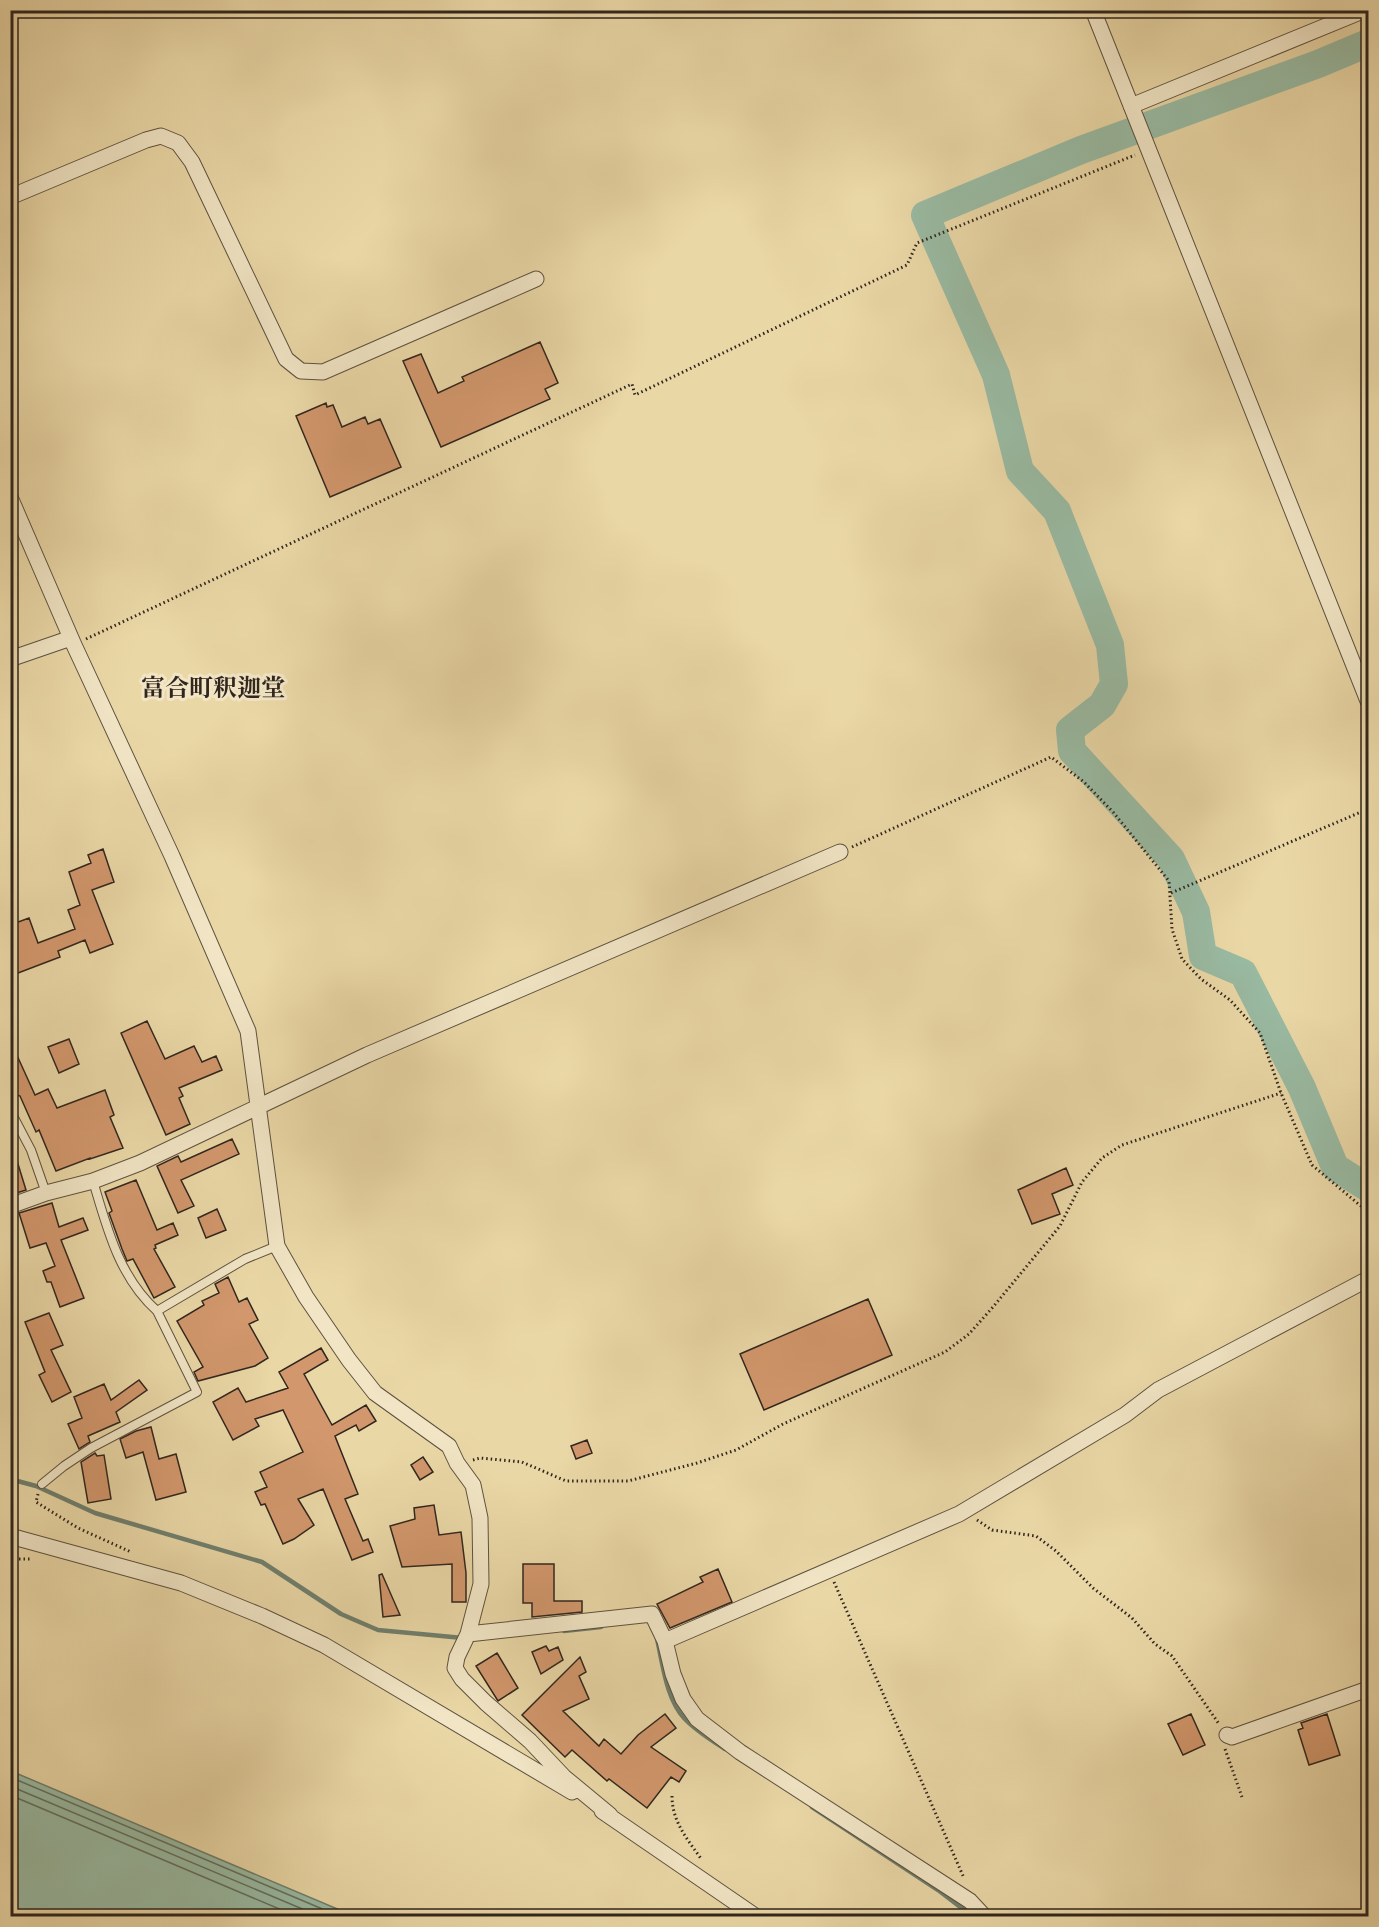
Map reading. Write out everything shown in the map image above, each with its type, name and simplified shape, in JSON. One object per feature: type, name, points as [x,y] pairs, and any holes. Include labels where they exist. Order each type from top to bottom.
[{"type":"street","points":[[1093,10],[1368,701]]},
{"type":"street","points":[[1131,106],[1365,10]]},
{"type":"street","points":[[10,197],[146,140],[161,136],[178,144],[192,162],[286,359],[301,371],[324,372],[536,279]]},
{"type":"street","points":[[10,497],[73,641],[172,856],[248,1031],[277,1246],[306,1297],[349,1360],[375,1393],[449,1446],[457,1463],[473,1485],[480,1518],[481,1584],[455,1668],[462,1679],[530,1741],[564,1777],[610,1815],[754,1917]]},
{"type":"street","points":[[10,659],[73,641]]},
{"type":"street","points":[[10,1206],[140,1163],[367,1055],[840,852]]},
{"type":"street","points":[[665,1641],[962,1512],[1125,1415],[1158,1390],[1368,1279]]},
{"type":"street","points":[[10,1536],[181,1583],[262,1616],[324,1645],[610,1815]]},
{"type":"street","points":[[465,1639],[593,1629],[652,1614],[665,1641],[673,1674],[691,1722],[740,1752],[979,1911]]},
{"type":"street","points":[[1227,1735],[1232,1737],[1368,1689]]},
{"type":"lane","points":[[10,1110],[31,1150],[46,1193]]},
{"type":"lane","points":[[42,1484],[91,1448],[197,1392],[157,1311],[146,1301],[127,1275],[109,1234],[93,1180]]},
{"type":"lane","points":[[157,1311],[245,1259],[277,1246]]},
{"type":"path","points":[[73,641],[632,384],[635,395],[907,266],[917,243],[1149,148]]},
{"type":"path","points":[[840,852],[1051,757],[1084,782],[1113,812],[1169,881],[1172,929],[1182,959],[1201,979],[1230,1000],[1260,1033],[1281,1093],[1312,1166],[1368,1212]]},
{"type":"path","points":[[1171,893],[1368,809]]},
{"type":"path","points":[[457,1463],[480,1458],[522,1462],[566,1481],[628,1480],[696,1463],[736,1450],[783,1424],[945,1352],[969,1334],[1060,1226],[1082,1182],[1102,1158],[1122,1145],[1281,1093]]},
{"type":"path","points":[[39,1493],[36,1502],[78,1528],[135,1554]]},
{"type":"path","points":[[962,1512],[992,1530],[1036,1536],[1056,1551],[1093,1588],[1132,1618],[1155,1644],[1172,1656],[1227,1735],[1225,1751],[1242,1797]]},
{"type":"path","points":[[830,1571],[979,1911]]},
{"type":"path","points":[[672,1796],[672,1809],[681,1831],[709,1867]]},
{"type":"water","points":[[11,1771],[354,1916],[11,1916]]},
{"type":"building","points":[[540,342],[558,383],[545,389],[550,399],[441,447],[403,361],[421,354],[438,393],[464,381],[462,377]]},
{"type":"building","points":[[326,403],[327,407],[333,405],[342,427],[365,417],[368,424],[380,419],[401,467],[330,497],[296,416]]},
{"type":"building","points":[[103,849],[114,882],[92,890],[113,944],[90,953],[85,940],[58,951],[60,957],[18,973],[10,953],[10,925],[29,918],[38,943],[75,929],[68,910],[80,905],[69,872],[91,863],[88,855]]},
{"type":"building","points":[[147,1021],[165,1059],[194,1046],[202,1062],[216,1056],[222,1070],[179,1088],[183,1096],[179,1098],[190,1124],[166,1135],[121,1033]]},
{"type":"building","points":[[69,1039],[79,1064],[59,1073],[48,1047]]},
{"type":"building","points":[[10,1040],[35,1095],[48,1089],[57,1108],[105,1090],[114,1115],[110,1117],[123,1148],[56,1171],[39,1130],[36,1132],[20,1096],[10,1092]]},
{"type":"building","points":[[232,1139],[239,1154],[181,1180],[194,1206],[178,1213],[157,1166],[178,1156],[181,1162]]},
{"type":"building","points":[[14,1151],[26,1190],[10,1195],[10,1152]]},
{"type":"building","points":[[1066,1168],[1073,1185],[1052,1194],[1060,1214],[1032,1224],[1018,1190]]},
{"type":"building","points":[[136,1180],[157,1230],[173,1223],[178,1235],[155,1245],[154,1249],[175,1287],[154,1298],[133,1259],[127,1261],[109,1213],[112,1211],[105,1192]]},
{"type":"building","points":[[52,1203],[59,1227],[83,1218],[88,1230],[61,1240],[84,1298],[60,1307],[51,1282],[47,1282],[43,1271],[55,1266],[46,1243],[30,1248],[19,1213]]},
{"type":"building","points":[[217,1209],[226,1230],[206,1238],[198,1218]]},
{"type":"building","points":[[228,1277],[239,1302],[247,1298],[258,1320],[249,1324],[268,1358],[255,1366],[198,1381],[194,1372],[203,1367],[177,1321],[204,1305],[202,1301],[219,1293],[215,1284]]},
{"type":"building","points":[[868,1299],[892,1355],[764,1410],[740,1354]]},
{"type":"building","points":[[49,1313],[63,1345],[51,1350],[71,1392],[52,1402],[39,1375],[45,1372],[25,1322]]},
{"type":"building","points":[[321,1348],[328,1360],[304,1374],[332,1425],[366,1405],[376,1421],[359,1431],[356,1425],[335,1436],[358,1494],[345,1499],[363,1541],[368,1539],[373,1552],[352,1560],[323,1489],[298,1499],[314,1525],[283,1544],[265,1504],[261,1505],[255,1492],[267,1487],[260,1472],[303,1452],[283,1410],[255,1419],[259,1426],[233,1440],[213,1402],[238,1388],[246,1402],[288,1388],[279,1372]]},
{"type":"building","points":[[139,1380],[147,1390],[116,1412],[120,1422],[88,1436],[90,1442],[79,1449],[68,1424],[82,1418],[74,1397],[104,1384],[111,1400]]},
{"type":"building","points":[[151,1427],[159,1459],[176,1454],[186,1492],[156,1500],[143,1452],[126,1458],[120,1439]]},
{"type":"building","points":[[587,1440],[592,1453],[576,1459],[571,1446]]},
{"type":"building","points":[[95,1453],[97,1456],[104,1455],[111,1499],[88,1503],[81,1462]]},
{"type":"building","points":[[423,1457],[433,1472],[420,1480],[411,1465]]},
{"type":"building","points":[[434,1505],[439,1535],[461,1532],[466,1573],[466,1602],[452,1602],[452,1564],[402,1567],[390,1526],[415,1519],[414,1508]]},
{"type":"building","points":[[523,1564],[554,1564],[554,1601],[582,1601],[582,1612],[532,1617],[532,1603],[523,1603]]},
{"type":"building","points":[[718,1569],[732,1602],[670,1628],[657,1604],[703,1582],[700,1577]]},
{"type":"building","points":[[382,1574],[400,1615],[383,1617],[379,1575]]},
{"type":"building","points":[[546,1646],[549,1651],[558,1647],[563,1660],[541,1674],[532,1652]]},
{"type":"building","points":[[497,1653],[518,1688],[498,1701],[476,1666]]},
{"type":"building","points":[[580,1657],[586,1672],[579,1676],[589,1699],[563,1711],[599,1746],[604,1739],[621,1754],[638,1735],[665,1714],[676,1728],[651,1747],[686,1771],[679,1782],[671,1777],[647,1808],[609,1779],[607,1781],[572,1750],[565,1757],[522,1715]]},
{"type":"building","points":[[1191,1714],[1205,1745],[1183,1755],[1168,1724]]},
{"type":"building","points":[[1327,1714],[1340,1755],[1309,1765],[1298,1730],[1303,1728],[1301,1723]]},
{"type":"waterway","points":[[1368,43],[1318,64],[1081,150],[925,215],[996,375],[1020,471],[1057,511],[1110,645],[1114,684],[1102,705],[1070,730],[1072,751],[1171,859],[1196,912],[1203,956],[1243,973],[1302,1088],[1335,1167],[1368,1188]]},
{"type":"waterway","points":[[10,1479],[36,1486],[95,1513],[262,1562],[341,1614],[378,1630],[463,1638]]},
{"type":"waterway","points":[[564,1631],[601,1627]]},
{"type":"waterway","points":[[657,1639],[666,1681],[678,1710],[694,1727],[725,1749]]},
{"type":"waterway","points":[[812,1807],[938,1890],[972,1916]]},
{"type":"district","name":"富合町釈迦堂","points":[[213,687]]}]
